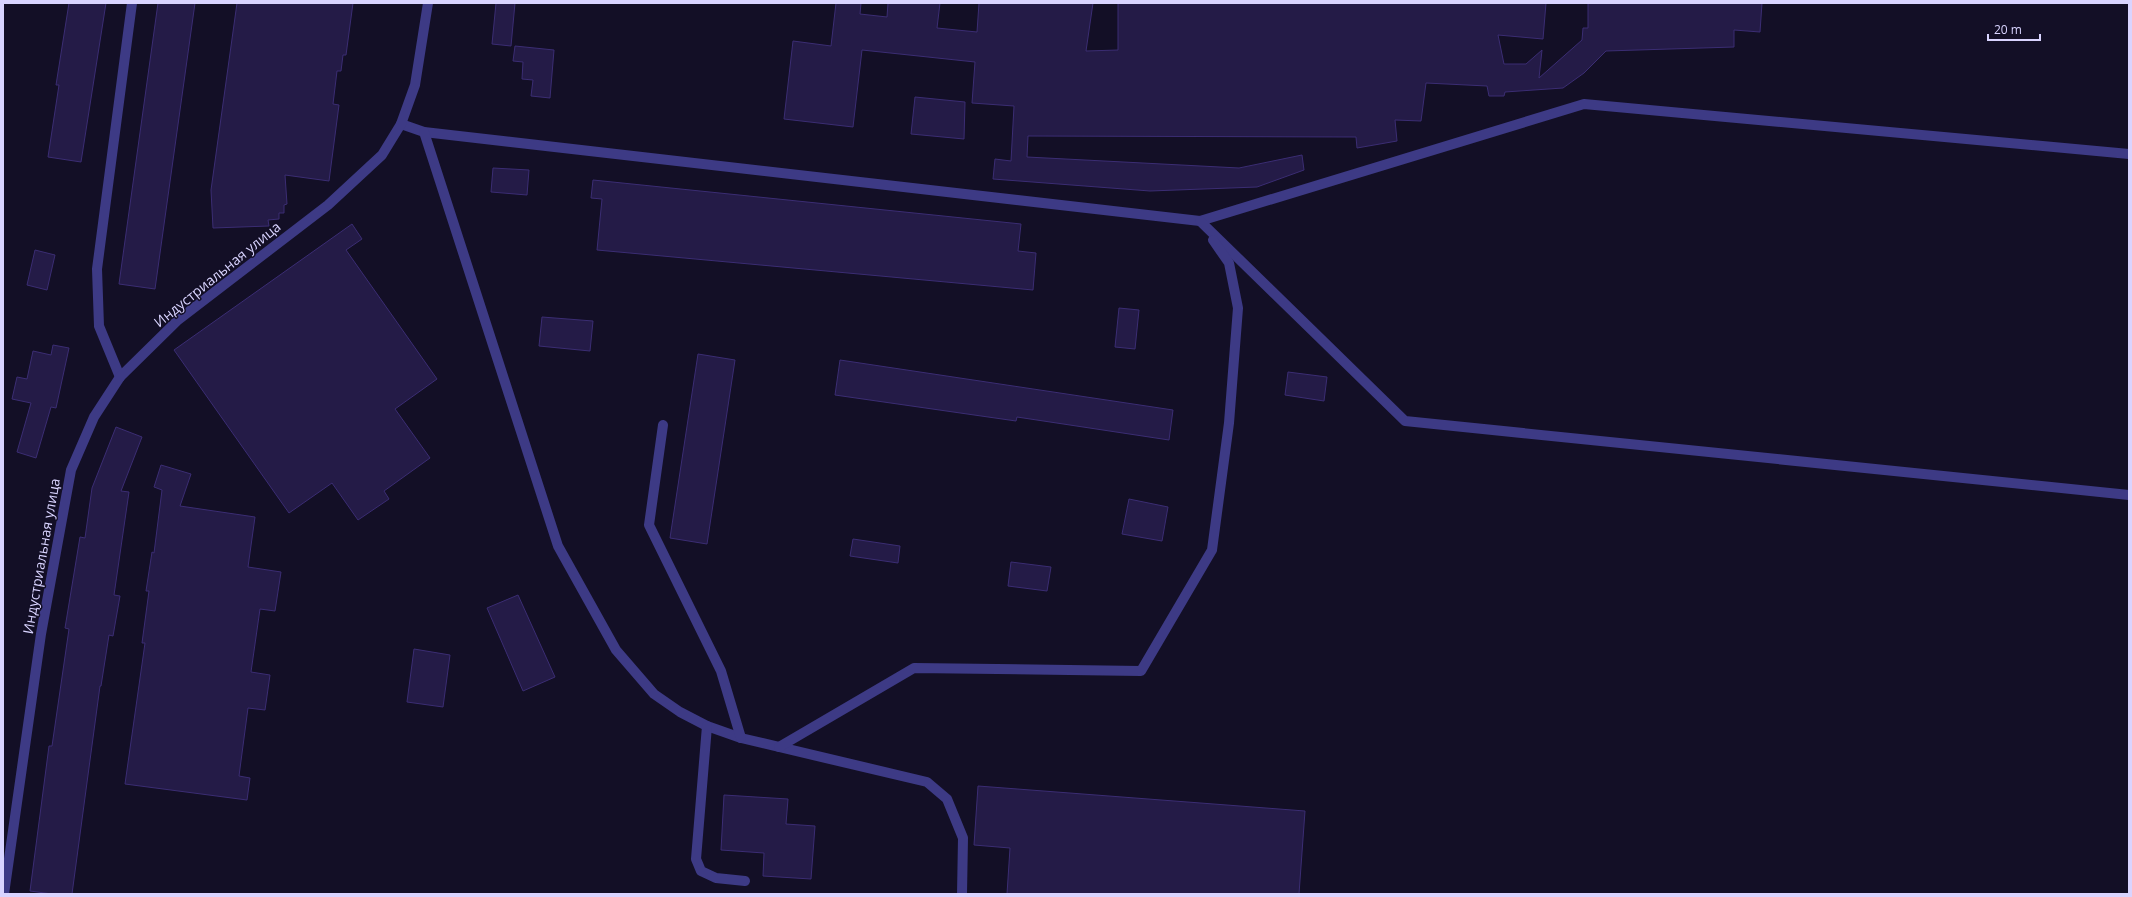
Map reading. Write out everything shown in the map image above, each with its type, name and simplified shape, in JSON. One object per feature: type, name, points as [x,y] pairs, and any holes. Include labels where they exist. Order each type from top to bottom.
[{"type":"street","points":[[120,377],[99,326],[97,268],[132,3]]},
{"type":"street","name":"Индустриальная улица","points":[[4,894],[41,634],[71,470],[94,417],[120,377],[178,320],[333,200],[382,155],[401,124],[415,85],[428,3]]},
{"type":"street","points":[[401,124],[424,132],[1200,221],[1584,104],[2129,154]]},
{"type":"street","points":[[424,132],[558,546],[616,650],[654,694],[680,712],[707,726],[741,738],[927,782],[947,799],[964,838],[962,894]]},
{"type":"street","points":[[1200,221],[1405,421],[2129,495]]},
{"type":"street","points":[[779,747],[914,668],[1141,671],[1212,550],[1230,423],[1238,308],[1229,263],[1200,221]]},
{"type":"street","points":[[663,425],[649,525],[721,671],[741,738]]},
{"type":"street","points":[[707,726],[696,859],[701,871],[716,878],[745,881]]},
{"type":"building","points":[[69,3],[106,3],[81,162],[48,157],[59,85],[56,85]]},
{"type":"building","points":[[158,3],[195,3],[155,289],[119,284]]},
{"type":"building","points":[[237,3],[353,3],[346,55],[343,55],[341,71],[337,71],[333,104],[339,105],[329,181],[285,175],[287,204],[284,205],[284,213],[279,213],[279,219],[268,220],[269,226],[213,228],[211,190]]},
{"type":"building","points":[[496,3],[515,3],[511,46],[492,44]]},
{"type":"building","points":[[836,3],[861,3],[860,14],[887,17],[888,3],[940,3],[937,28],[977,32],[979,3],[1093,3],[1086,51],[1118,50],[1118,3],[1546,3],[1543,39],[1498,35],[1504,64],[1526,64],[1542,50],[1539,78],[1582,40],[1583,28],[1588,28],[1588,3],[1762,3],[1760,32],[1734,30],[1734,47],[1606,51],[1584,73],[1563,88],[1505,92],[1504,96],[1489,96],[1487,86],[1426,83],[1421,121],[1395,120],[1397,141],[1357,148],[1356,137],[1028,136],[1027,157],[1239,168],[1302,155],[1304,170],[1257,187],[1150,191],[993,179],[995,159],[1011,161],[1014,106],[972,103],[975,62],[862,50],[853,127],[784,119],[793,41],[831,46]]},
{"type":"building","points":[[515,46],[554,50],[550,98],[531,96],[533,80],[522,79],[523,62],[513,61]]},
{"type":"building","points":[[915,97],[965,102],[964,139],[911,134]]},
{"type":"building","points":[[493,168],[529,170],[527,195],[491,192]]},
{"type":"building","points":[[593,180],[1021,224],[1018,251],[1036,253],[1033,290],[597,250],[602,199],[591,198]]},
{"type":"building","points":[[352,224],[362,239],[346,250],[437,379],[395,409],[430,458],[384,491],[389,499],[358,520],[332,483],[289,513],[174,350]]},
{"type":"building","points":[[35,250],[55,255],[47,290],[27,285]]},
{"type":"building","points":[[1119,308],[1139,310],[1135,349],[1115,347]]},
{"type":"building","points":[[542,317],[593,321],[590,351],[539,346]]},
{"type":"building","points":[[53,345],[69,348],[56,408],[51,407],[36,458],[17,452],[31,403],[12,399],[17,377],[27,379],[33,351],[51,355]]},
{"type":"building","points":[[698,354],[735,360],[707,544],[670,538]]},
{"type":"building","points":[[840,360],[1173,410],[1169,440],[1017,417],[1016,421],[835,395]]},
{"type":"building","points":[[1288,372],[1327,377],[1324,401],[1285,395]]},
{"type":"building","points":[[116,427],[142,437],[121,491],[129,492],[114,595],[120,596],[113,636],[109,635],[100,686],[72,894],[52,894],[30,891],[49,746],[52,746],[69,629],[65,628],[80,537],[85,538],[92,488]]},
{"type":"building","points":[[161,465],[191,474],[180,506],[255,517],[248,567],[281,572],[275,611],[260,609],[251,672],[270,675],[265,710],[248,708],[239,776],[250,778],[247,800],[125,784],[145,643],[142,643],[149,591],[146,591],[152,552],[154,553],[162,490],[154,487]]},
{"type":"building","points":[[1129,499],[1168,507],[1162,541],[1122,534]]},
{"type":"building","points":[[853,539],[900,546],[898,563],[850,556]]},
{"type":"building","points":[[1011,562],[1051,567],[1047,591],[1008,586]]},
{"type":"building","points":[[518,595],[555,677],[523,691],[487,608]]},
{"type":"building","points":[[414,649],[450,655],[443,707],[407,702]]},
{"type":"building","points":[[978,786],[1305,811],[1299,894],[1007,894],[1010,848],[974,845]]},
{"type":"building","points":[[724,795],[788,799],[786,824],[815,826],[811,879],[763,876],[764,853],[721,850]]}]
